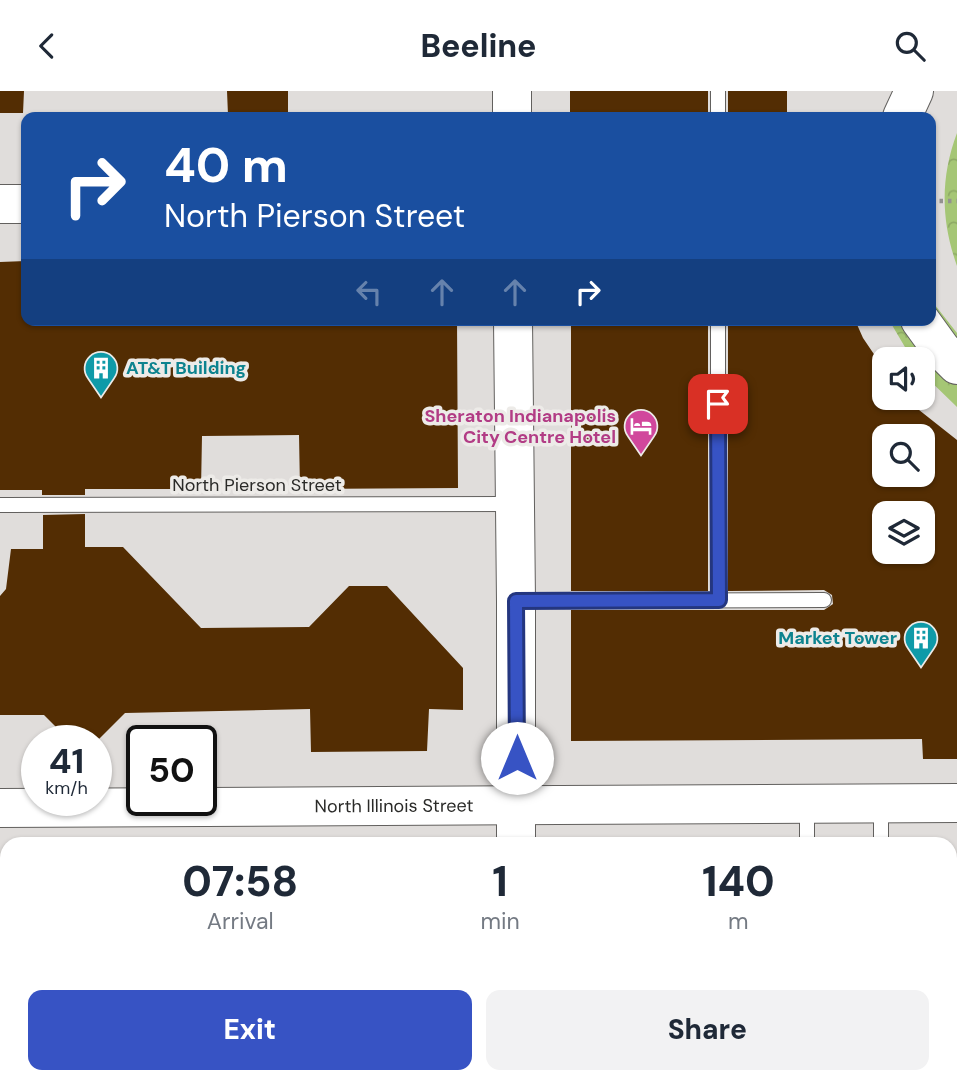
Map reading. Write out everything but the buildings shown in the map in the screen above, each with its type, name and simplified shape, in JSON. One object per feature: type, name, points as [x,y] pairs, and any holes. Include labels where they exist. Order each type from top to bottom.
[{"type":"main road","points":[[512,91],[512,112]]},
{"type":"main road","points":[[904,112],[914,91]]},
{"type":"main road","points":[[0,204],[21,204]]},
{"type":"main road","points":[[513,326],[516,837]]},
{"type":"main road","points":[[924,326],[957,365]]},
{"type":"main road","name":"North Illinois Street","points":[[0,808],[957,803]]},
{"type":"lane","points":[[718,91],[718,112]]},
{"type":"lane","points":[[718,326],[719,600]]},
{"type":"lane","name":"North Pierson Street","points":[[0,505],[514,504]]},
{"type":"lane","points":[[516,601],[824,600]]},
{"type":"lane","points":[[881,803],[881,837]]},
{"type":"lane","points":[[807,804],[807,837]]},
{"type":"path","points":[[936,201],[957,201]]},
{"type":"green space","points":[[957,133],[957,266],[945,216],[945,183]]},
{"type":"green space","points":[[936,306],[957,333],[957,407],[935,386],[935,347],[905,347],[893,326],[936,326]]},
{"type":"place","name":"AT&T Building","points":[[101,398]]},
{"type":"place","name":"Sheraton Indianapolis City Centre Hotel","points":[[641,456]]},
{"type":"place","name":"Market Tower","points":[[921,668]]},
{"type":"route","points":[[517,758],[516,601],[719,600],[718,404]]}]
